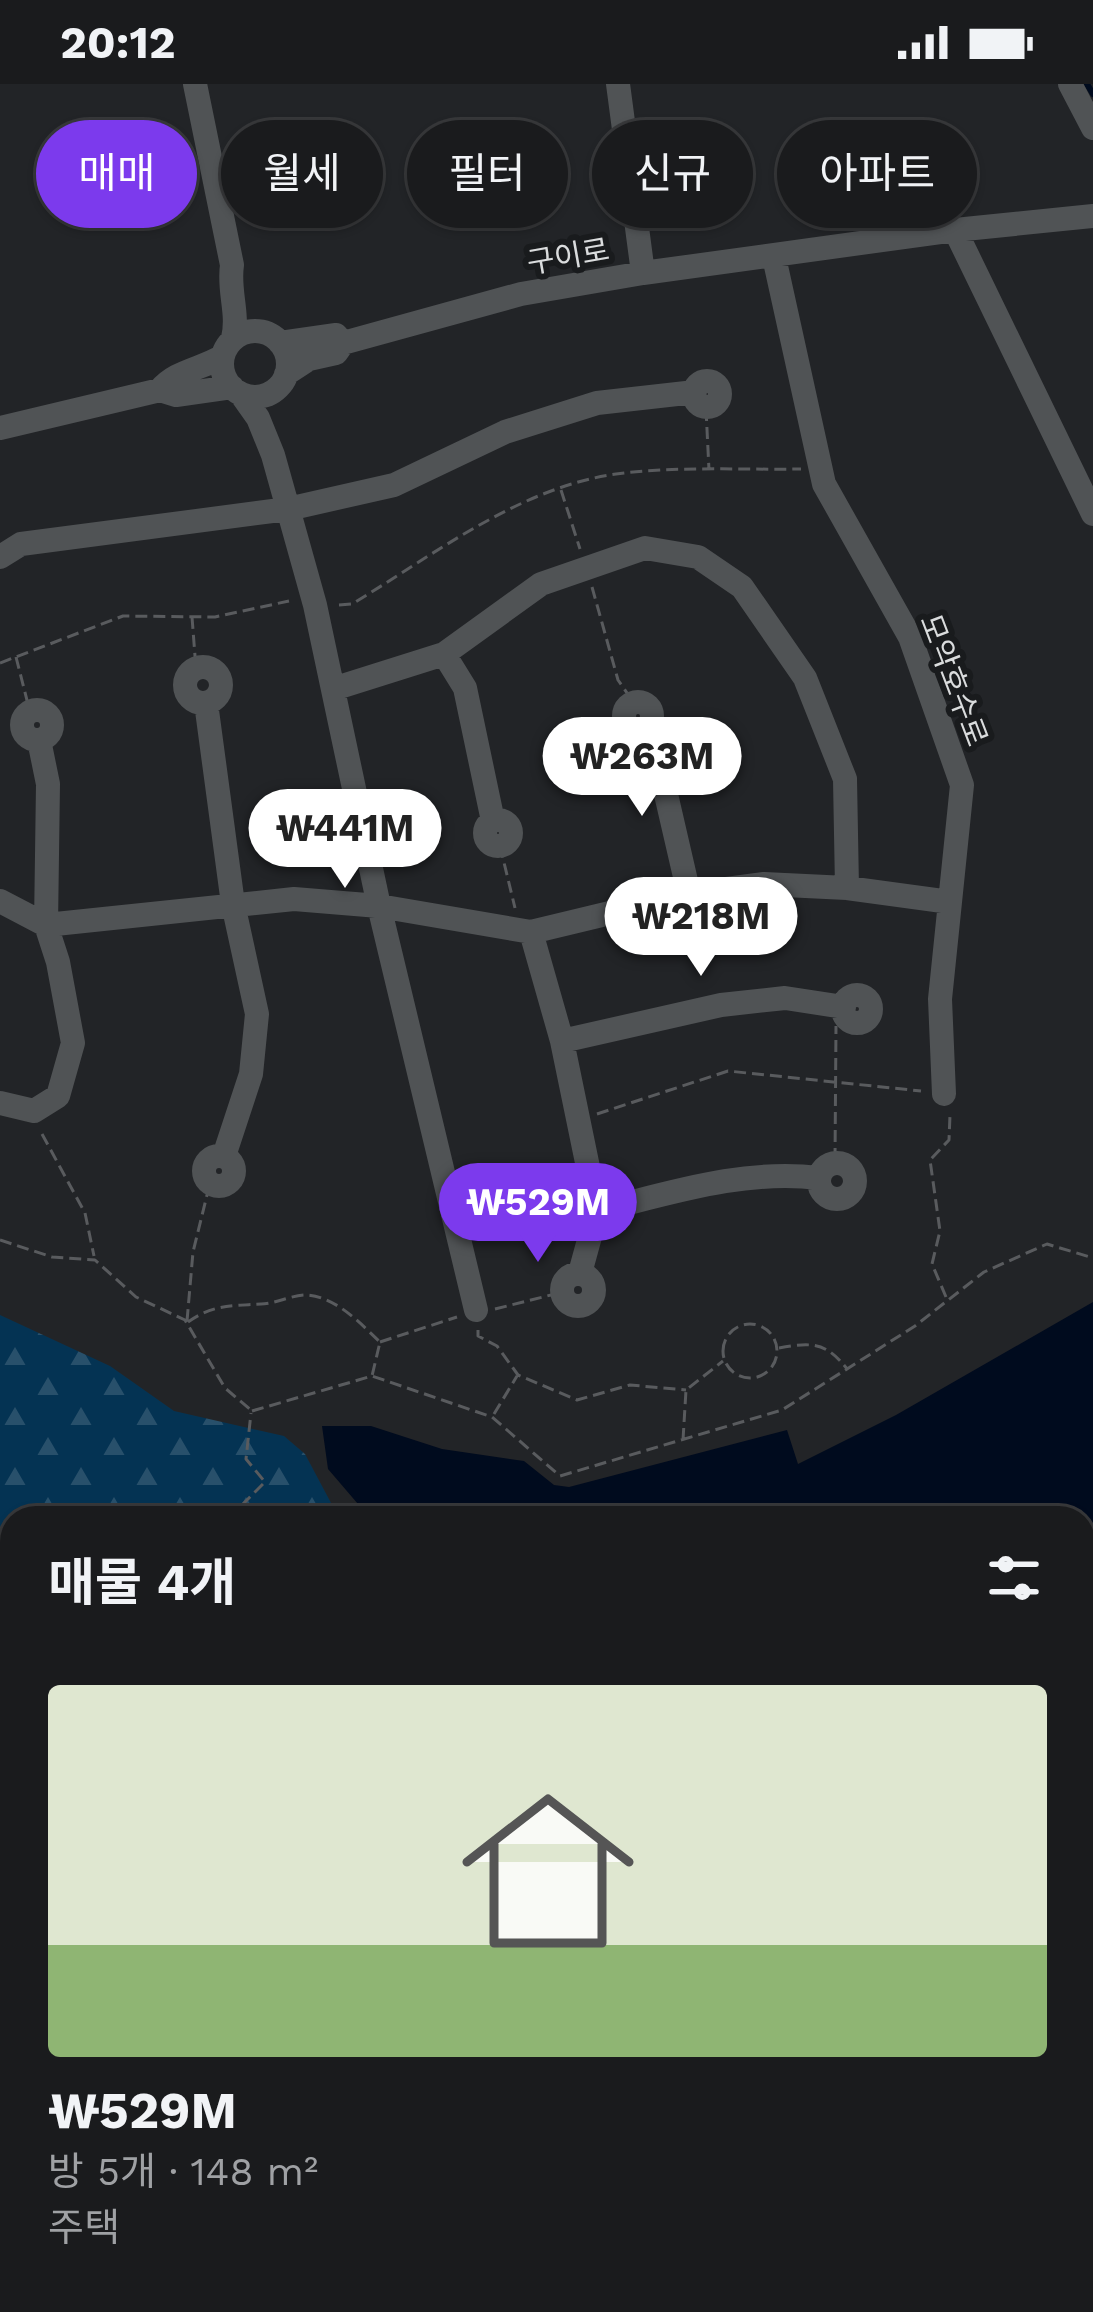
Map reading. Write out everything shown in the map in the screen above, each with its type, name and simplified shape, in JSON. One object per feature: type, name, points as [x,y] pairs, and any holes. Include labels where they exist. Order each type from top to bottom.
[{"type":"street","points":[[195,84],[232,266],[240,278],[247,310],[287,355],[280,383],[280,441],[273,455]]},
{"type":"street","points":[[618,84],[643,273]]},
{"type":"street","points":[[1070,84],[1093,128]]},
{"type":"street","name":"구이로","points":[[343,343],[521,294],[643,273],[1093,216]]},
{"type":"street","points":[[955,230],[1093,514]]},
{"type":"street","name":"모악호수로","points":[[774,257],[824,484],[910,637],[962,785],[940,999],[944,1094]]},
{"type":"street","points":[[232,266],[229,281],[237,319],[222,367],[258,418],[273,455],[315,605],[379,906],[476,1310]]},
{"type":"street","points":[[0,428],[160,390],[176,395],[236,390],[251,397],[280,383],[309,359],[335,353],[343,343],[336,335],[272,337],[253,330],[205,368],[170,377],[160,390]]},
{"type":"street","points":[[0,557],[21,544],[288,509],[394,485],[505,432],[597,403],[700,400]]},
{"type":"street","points":[[333,689],[444,654],[542,584],[586,568],[645,548],[698,557],[742,587],[806,678],[845,779],[847,888]]},
{"type":"street","points":[[444,654],[465,688],[493,820],[506,822],[511,829],[508,842],[500,846]]},
{"type":"street","points":[[196,669],[187,676],[185,688],[195,701],[206,703],[233,904],[257,1014],[251,1074],[224,1156],[233,1164],[232,1178],[220,1186],[210,1184]]},
{"type":"street","points":[[634,703],[647,706],[652,714],[644,729],[662,777],[688,894]]},
{"type":"street","points":[[11,1106],[34,1111],[58,1096],[73,1043],[46,925],[48,784],[39,740],[28,737],[23,729],[30,712]]},
{"type":"street","points":[[0,901],[46,925],[293,898],[379,906],[522,931],[688,894],[764,884],[847,888],[950,902]]},
{"type":"street","points":[[522,931],[562,1041],[596,1211],[571,1281]]},
{"type":"street","points":[[562,1041],[721,1005],[785,998],[840,1006]]},
{"type":"street","points":[[596,1211],[730,1178],[827,1170]]},
{"type":"path","points":[[700,400],[709,470]]},
{"type":"path","points":[[0,662],[122,616],[215,617],[298,598],[315,605],[352,604],[519,503],[615,474],[820,468]]},
{"type":"path","points":[[560,488],[618,680],[634,703]]},
{"type":"path","points":[[192,616],[196,669]]},
{"type":"path","points":[[16,657],[30,712]]},
{"type":"path","points":[[500,846],[522,931]]},
{"type":"path","points":[[827,1170],[840,1006]]},
{"type":"path","points":[[578,1120],[728,1071],[944,1094],[950,1140],[930,1160],[940,1231],[932,1264],[946,1298]]},
{"type":"path","points":[[11,1106],[40,1131],[85,1213],[95,1259],[136,1297],[187,1323],[225,1388],[252,1412]]},
{"type":"path","points":[[187,1323],[193,1252],[210,1184]]},
{"type":"path","points":[[0,1240],[52,1257],[95,1259]]},
{"type":"path","points":[[252,1412],[371,1376],[492,1417],[560,1476],[782,1410],[915,1327],[983,1271],[1047,1244],[1093,1258]]},
{"type":"path","points":[[380,1342],[476,1310],[555,1294],[571,1281]]},
{"type":"path","points":[[187,1323],[203,1311],[230,1303],[262,1304],[308,1295],[348,1311],[380,1342]]},
{"type":"path","points":[[476,1310],[478,1336],[497,1346],[518,1375],[577,1400],[630,1385],[686,1390],[725,1360]]},
{"type":"path","points":[[745,1324],[763,1327],[777,1348],[773,1365],[760,1376],[736,1373],[725,1360],[723,1350],[730,1334],[745,1324]]},
{"type":"path","points":[[371,1376],[380,1342]]},
{"type":"path","points":[[777,1348],[807,1343],[832,1350],[848,1370]]},
{"type":"path","points":[[492,1417],[518,1375]]},
{"type":"path","points":[[683,1440],[686,1390]]},
{"type":"path","points":[[241,1506],[265,1482],[247,1459],[252,1412]]},
{"type":"green space","points":[[0,1315],[110,1366],[174,1411],[284,1436],[305,1454],[333,1506],[0,1506]]},
{"type":"shaded area","points":[[1093,1302],[1093,1506],[360,1506],[328,1469],[322,1426],[371,1426],[442,1449],[524,1461],[554,1485],[569,1487],[787,1430],[798,1464],[896,1415]]},
{"type":"waterway","points":[[1087,84],[1093,94]]}]
